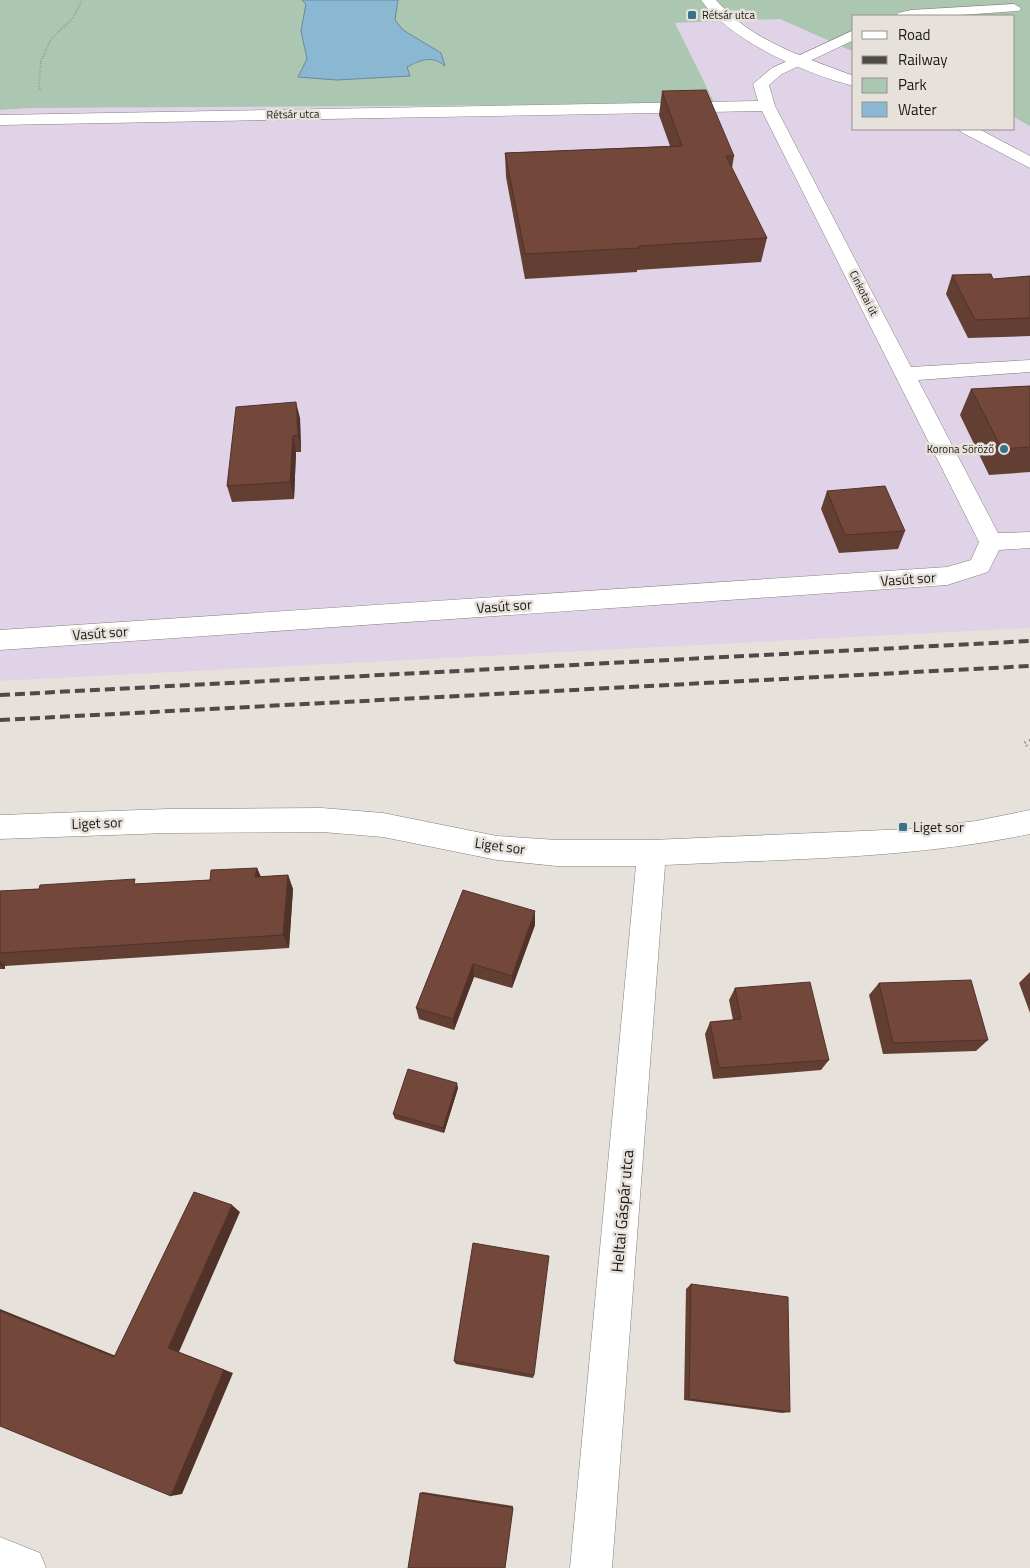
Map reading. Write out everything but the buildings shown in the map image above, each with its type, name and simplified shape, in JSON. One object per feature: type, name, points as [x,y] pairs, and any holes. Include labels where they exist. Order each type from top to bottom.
[{"type":"street","points":[[708,0],[718,14],[742,31],[798,59],[852,81]]},
{"type":"street","points":[[907,15],[1014,8]]},
{"type":"street","points":[[798,59],[852,35]]},
{"type":"street","name":"Cinkotai út","points":[[798,59],[777,71],[761,84],[767,106],[991,542]]},
{"type":"street","name":"Rétsár utca","points":[[0,120],[767,106]]},
{"type":"street","points":[[0,135],[29,119]]},
{"type":"street","points":[[969,130],[1030,163]]},
{"type":"street","points":[[905,374],[1030,366]]},
{"type":"street","points":[[991,542],[1030,540]]},
{"type":"street","name":"Vasút sor","points":[[0,640],[947,576],[980,566],[991,542]]},
{"type":"street","name":"Liget sor","points":[[0,827],[168,821],[322,820],[383,826],[497,848],[556,853],[651,853],[909,841],[976,833],[1030,822]]},
{"type":"street","name":"Heltai Gáspár utca","points":[[591,1568],[651,853]]},
{"type":"street","points":[[0,1557],[25,1568]]},
{"type":"path","points":[[29,119],[47,104],[39,86],[41,61],[51,39],[73,18],[82,0]]},
{"type":"path","points":[[1030,740],[1024,742],[1030,749]]},
{"type":"shaded area","points":[[780,19],[852,51],[852,130],[1015,130],[1015,118],[1030,126],[1030,628],[0,681],[0,110],[32,108],[715,103],[674,23]]},
{"type":"green space","points":[[0,0],[302,0],[306,4],[301,31],[307,59],[298,77],[337,80],[409,76],[407,67],[426,60],[435,60],[444,65],[441,53],[403,30],[394,20],[398,0],[1030,0],[1030,126],[1015,118],[1015,15],[852,15],[852,51],[780,19],[675,23],[715,104],[32,108],[0,110]]},
{"type":"water","points":[[302,0],[398,0],[395,20],[403,30],[441,53],[445,66],[436,61],[426,60],[407,67],[410,76],[337,80],[298,77],[307,59],[301,31],[306,4]]},
{"type":"railway","points":[[0,695],[1030,641]]},
{"type":"railway","points":[[0,720],[1030,666]]},
{"type":"place","name":"Rétsár utca","points":[[692,15]]},
{"type":"place","name":"Korona Söröző","points":[[1004,449]]},
{"type":"place","name":"Liget sor","points":[[903,827]]}]
